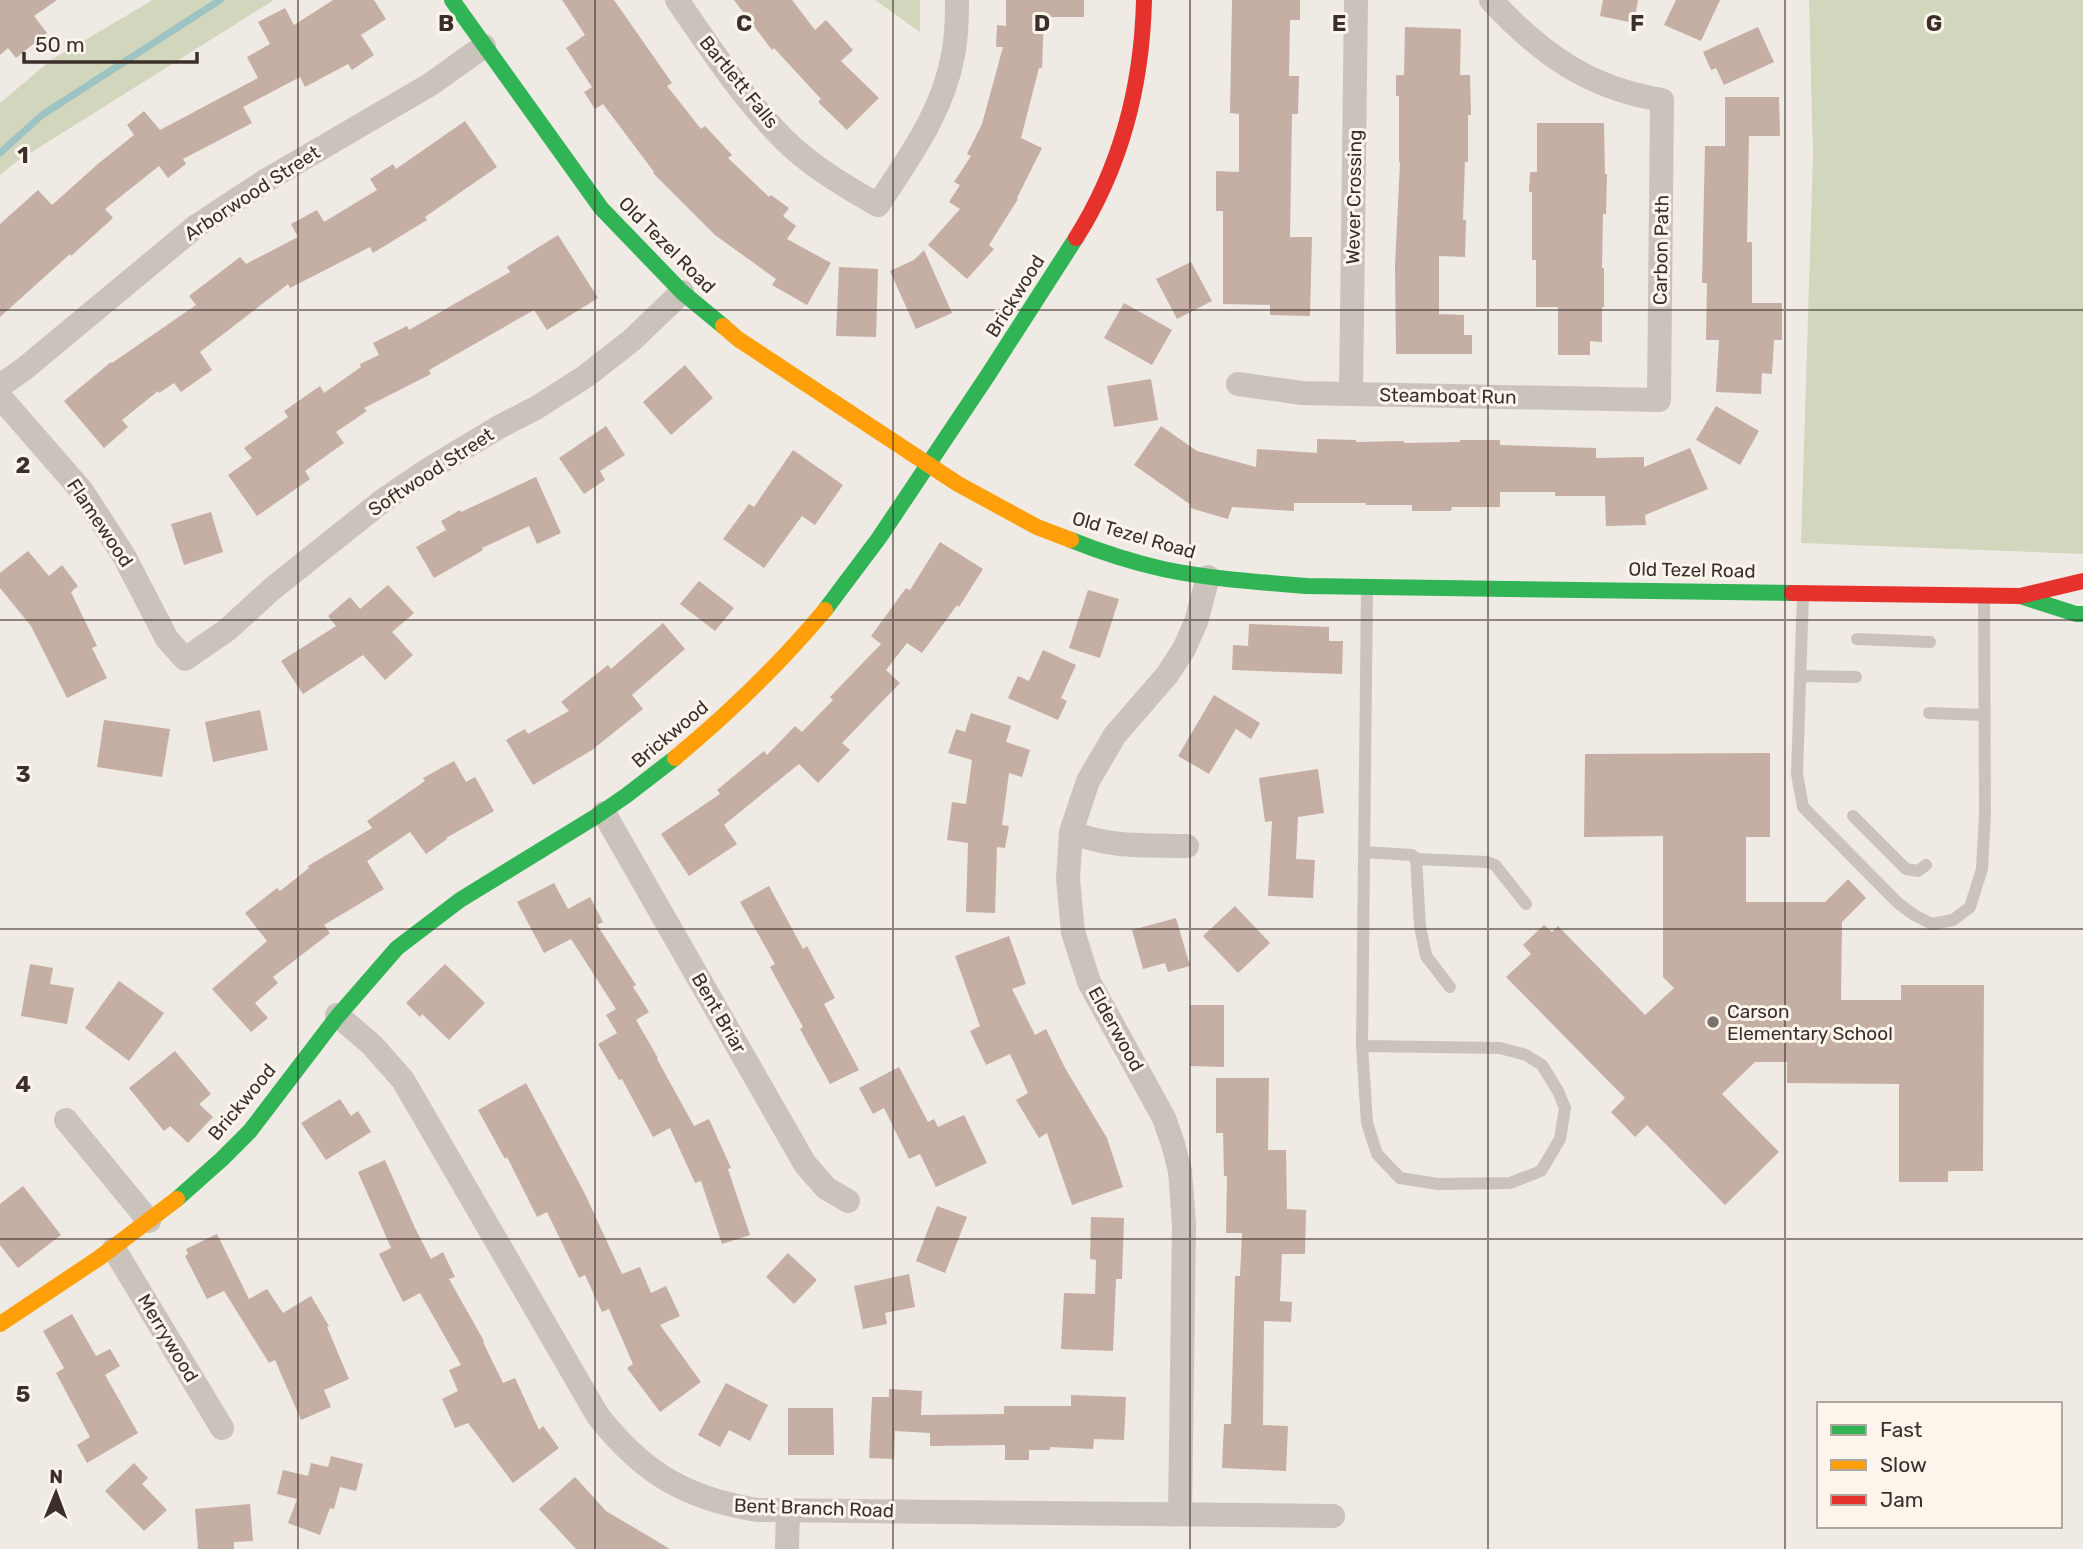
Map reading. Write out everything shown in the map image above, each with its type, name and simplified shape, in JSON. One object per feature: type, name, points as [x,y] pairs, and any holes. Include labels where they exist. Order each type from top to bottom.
[{"type":"street","name":"Old Tezel Road","points":[[452,0],[601,208],[682,292],[738,339],[979,496],[1037,527],[1099,551],[1163,569],[1208,577],[1307,586],[2020,596],[2083,581]]},
{"type":"street","name":"Bartlett Falls","points":[[677,0],[749,101],[793,148],[843,185],[878,205],[924,135],[938,106],[954,52],[957,0]]},
{"type":"street","name":"Brickwood","points":[[0,1324],[114,1249],[198,1182],[251,1130],[337,1015],[392,953],[421,927],[464,896],[604,813],[656,774],[719,721],[767,676],[799,640],[864,559],[997,363],[1087,221],[1105,187],[1122,145],[1133,103],[1141,61],[1144,0]]},
{"type":"street","name":"Wever Crossing","points":[[1351,394],[1356,0]]},
{"type":"street","name":"Carbon Path","points":[[1491,0],[1548,53],[1573,70],[1601,85],[1662,100],[1659,400]]},
{"type":"street","name":"Arborwood Street","points":[[0,386],[195,227],[265,181],[431,85],[484,46]]},
{"type":"street","name":"Softwood Street","points":[[185,659],[227,630],[272,589],[392,494],[586,376],[632,340],[682,292]]},
{"type":"street","name":"Steamboat Run","points":[[1238,384],[1302,393],[1659,400]]},
{"type":"street","name":"Flamewood","points":[[0,397],[82,491],[124,556],[167,639],[185,659]]},
{"type":"street","name":"Elderwood","points":[[1180,1514],[1184,1225],[1180,1171],[1164,1118],[1089,982],[1073,932],[1068,879],[1072,832],[1083,793],[1100,757],[1115,735],[1167,675],[1184,649],[1196,622],[1208,577]]},
{"type":"street","name":"Old Tezel Road","points":[[2020,596],[2083,614]]},
{"type":"street","name":"Bent Briar","points":[[604,813],[805,1164],[827,1188],[848,1201]]},
{"type":"street","points":[[1072,832],[1110,844],[1187,846]]},
{"type":"street","name":"Bent Branch Road","points":[[337,1015],[372,1045],[403,1080],[597,1416],[615,1438],[648,1468],[686,1491],[727,1505],[757,1510],[1334,1516]]},
{"type":"street","points":[[66,1120],[149,1221]]},
{"type":"street","name":"Merrywood","points":[[114,1249],[222,1428]]},
{"type":"street","points":[[787,1549],[788,1510]]},
{"type":"lane","points":[[1362,1046],[1500,1048],[1526,1055],[1542,1065],[1558,1091],[1564,1108],[1560,1139],[1541,1171],[1510,1184],[1438,1184],[1400,1178],[1377,1154],[1367,1123],[1362,1046],[1367,586]]},
{"type":"lane","points":[[1803,593],[1797,774],[1802,807],[1898,903],[1932,924],[1953,920],[1970,907],[1982,869],[1984,596]]},
{"type":"lane","points":[[1857,639],[1930,642]]},
{"type":"lane","points":[[1800,676],[1856,677]]},
{"type":"lane","points":[[1929,713],[1984,715]]},
{"type":"lane","points":[[1853,816],[1906,869],[1918,871],[1926,865]]},
{"type":"lane","points":[[1364,852],[1412,855],[1416,859],[1486,862],[1495,865],[1526,904]]},
{"type":"lane","points":[[1416,859],[1420,926],[1426,956],[1450,987]]},
{"type":"green space","points":[[153,0],[274,0],[16,162],[0,175],[0,103],[51,60]]},
{"type":"green space","points":[[875,0],[920,0],[920,32]]},
{"type":"green space","points":[[1809,0],[2083,0],[2083,554],[1801,543],[1813,155]]},
{"type":"building","points":[[0,0],[57,0],[34,16],[47,33],[16,58],[8,48],[0,55]]},
{"type":"building","points":[[333,0],[374,0],[386,19],[361,35],[374,55],[352,70],[348,64],[305,87],[300,77],[243,107],[252,123],[183,159],[186,164],[168,178],[159,166],[105,209],[113,218],[0,317],[0,224],[38,190],[52,205],[134,135],[127,125],[144,111],[160,130],[258,78],[247,57],[270,44],[258,22],[285,8],[294,25]]},
{"type":"building","points":[[562,0],[614,0],[672,83],[667,86],[701,129],[705,126],[732,155],[728,158],[769,197],[771,195],[789,208],[783,216],[796,226],[787,239],[831,263],[807,305],[772,285],[776,279],[715,235],[653,173],[603,104],[595,109],[584,92],[592,87],[566,48],[585,35]]},
{"type":"building","points":[[734,0],[792,0],[815,30],[826,20],[853,50],[841,61],[879,98],[847,130],[818,102],[821,99],[774,48],[772,50]]},
{"type":"building","points":[[1006,0],[1084,0],[1084,17],[1044,17],[1042,68],[1039,68],[1021,138],[1042,148],[1018,199],[989,245],[994,249],[967,279],[928,245],[960,209],[949,202],[960,185],[954,182],[971,156],[967,154],[982,124],[1003,47],[996,47],[997,25],[1006,26]]},
{"type":"building","points":[[1232,0],[1300,0],[1300,20],[1290,20],[1289,76],[1299,76],[1298,114],[1292,114],[1290,237],[1312,237],[1310,316],[1270,315],[1270,305],[1223,304],[1223,211],[1216,211],[1216,171],[1239,172],[1239,114],[1230,113]]},
{"type":"building","points":[[1603,0],[1638,0],[1634,23],[1600,16]]},
{"type":"building","points":[[1676,0],[1720,0],[1701,41],[1664,25]]},
{"type":"building","points":[[1405,27],[1461,29],[1460,75],[1470,75],[1471,115],[1468,115],[1468,162],[1465,162],[1465,257],[1439,256],[1439,314],[1464,315],[1464,335],[1472,335],[1472,354],[1396,354],[1395,266],[1400,162],[1396,75],[1404,75]]},
{"type":"building","points":[[1758,27],[1774,62],[1724,85],[1716,68],[1711,70],[1703,52]]},
{"type":"building","points":[[1725,97],[1779,97],[1780,136],[1749,136],[1747,242],[1752,242],[1752,303],[1782,303],[1782,340],[1774,340],[1772,374],[1762,373],[1761,394],[1716,392],[1719,340],[1706,340],[1707,283],[1702,283],[1705,146],[1725,146]]},
{"type":"building","points":[[465,121],[497,167],[425,217],[427,220],[373,253],[370,247],[290,288],[288,284],[200,352],[212,370],[181,392],[174,383],[159,393],[158,391],[122,420],[128,427],[104,448],[64,401],[111,362],[196,305],[189,296],[240,257],[246,264],[298,237],[291,224],[317,210],[324,222],[377,190],[370,179],[393,164],[396,169]]},
{"type":"building","points":[[1537,123],[1604,123],[1607,174],[1606,214],[1603,214],[1602,342],[1590,341],[1590,355],[1558,355],[1558,307],[1536,307],[1536,260],[1532,260],[1532,192],[1529,192],[1530,172],[1537,172]]},
{"type":"building","points":[[558,235],[598,298],[547,330],[534,310],[429,370],[431,374],[364,408],[367,411],[336,432],[344,443],[305,471],[310,479],[257,516],[228,475],[252,458],[244,448],[288,417],[284,411],[320,386],[324,393],[361,367],[360,364],[379,355],[373,343],[407,326],[409,330],[510,272],[507,267]]},
{"type":"building","points":[[924,250],[952,313],[916,329],[890,271],[914,260]]},
{"type":"building","points":[[1191,262],[1212,301],[1177,319],[1156,279]]},
{"type":"building","points":[[839,267],[878,269],[876,337],[836,336]]},
{"type":"building","points":[[1124,303],[1172,330],[1152,365],[1104,338]]},
{"type":"building","points":[[685,365],[713,398],[671,435],[643,402]]},
{"type":"building","points":[[1151,379],[1158,420],[1114,427],[1107,386]]},
{"type":"building","points":[[1716,406],[1759,431],[1740,465],[1696,440]]},
{"type":"building","points":[[606,426],[625,455],[600,471],[605,480],[584,494],[559,458]]},
{"type":"building","points":[[1161,426],[1197,451],[1256,467],[1257,449],[1317,453],[1317,439],[1404,443],[1500,440],[1500,445],[1596,448],[1596,458],[1644,457],[1644,467],[1690,448],[1708,489],[1645,515],[1646,525],[1606,526],[1605,496],[1555,496],[1555,492],[1500,492],[1500,507],[1452,507],[1451,511],[1412,511],[1412,505],[1366,503],[1294,503],[1294,511],[1232,507],[1228,519],[1190,508],[1191,505],[1134,465]]},
{"type":"building","points":[[793,450],[843,485],[815,525],[802,516],[764,568],[723,539],[749,504],[754,507]]},
{"type":"building","points":[[536,477],[561,533],[537,544],[529,526],[482,548],[483,550],[434,578],[416,547],[446,530],[441,521]]},
{"type":"building","points":[[211,512],[223,552],[184,565],[171,524]]},
{"type":"building","points":[[940,542],[983,569],[959,607],[957,605],[922,653],[907,643],[886,670],[900,683],[842,743],[850,750],[818,783],[799,764],[724,825],[737,844],[689,876],[661,834],[720,794],[717,790],[764,751],[767,755],[795,726],[802,732],[833,700],[830,697],[881,644],[871,636],[906,588],[910,590]]},
{"type":"building","points":[[28,551],[49,576],[62,565],[78,586],[71,592],[97,646],[92,648],[107,678],[67,698],[31,626],[0,588],[0,573]]},
{"type":"building","points":[[699,581],[734,608],[715,631],[680,604]]},
{"type":"building","points":[[388,585],[414,613],[392,632],[413,655],[385,680],[363,655],[303,694],[281,661],[336,626],[328,616],[350,597],[360,609]]},
{"type":"building","points":[[1088,590],[1119,599],[1100,658],[1069,648]]},
{"type":"building","points":[[663,623],[685,649],[632,695],[643,709],[592,750],[533,785],[506,740],[525,729],[528,734],[569,711],[561,702],[608,665],[611,669]]},
{"type":"building","points":[[1249,624],[1329,627],[1329,641],[1343,641],[1342,674],[1232,670],[1233,645],[1248,646]]},
{"type":"building","points":[[1043,650],[1076,665],[1061,698],[1067,701],[1058,720],[1008,698],[1018,676],[1029,681]]},
{"type":"building","points":[[1214,695],[1260,723],[1251,739],[1236,729],[1209,774],[1178,756]]},
{"type":"building","points":[[260,710],[268,750],[213,762],[205,722]]},
{"type":"building","points":[[971,713],[1011,726],[1006,742],[1030,750],[1022,777],[1009,773],[1002,825],[1009,826],[1005,848],[997,847],[995,913],[966,912],[968,843],[947,840],[952,802],[966,804],[972,760],[948,753],[956,729],[965,732]]},
{"type":"building","points":[[104,720],[170,729],[162,777],[97,767]]},
{"type":"building","points":[[1770,753],[1770,837],[1746,837],[1746,902],[1825,902],[1848,879],[1866,898],[1842,922],[1841,1000],[1901,1000],[1901,985],[1984,985],[1983,1171],[1948,1171],[1948,1182],[1899,1182],[1899,1084],[1787,1083],[1787,1062],[1755,1062],[1722,1094],[1779,1152],[1725,1205],[1647,1125],[1635,1137],[1611,1112],[1625,1098],[1506,977],[1531,954],[1523,945],[1544,925],[1552,932],[1558,926],[1645,1015],[1674,988],[1663,977],[1663,836],[1584,837],[1585,754]]},
{"type":"building","points":[[454,761],[466,782],[475,777],[494,811],[446,838],[426,854],[410,832],[367,861],[384,889],[324,925],[330,933],[273,977],[278,983],[255,1003],[268,1018],[251,1032],[212,989],[267,941],[245,913],[277,888],[280,891],[309,868],[308,866],[372,828],[367,821],[425,781],[423,778]]},
{"type":"building","points":[[1318,769],[1324,813],[1298,817],[1296,859],[1315,860],[1313,898],[1268,896],[1272,821],[1265,822],[1259,778]]},
{"type":"building","points":[[554,883],[568,909],[590,897],[603,922],[597,925],[636,985],[633,987],[649,1012],[636,1020],[694,1126],[709,1119],[731,1168],[728,1169],[750,1235],[722,1244],[701,1181],[695,1183],[670,1128],[653,1137],[622,1079],[619,1080],[598,1044],[617,1033],[606,1015],[616,1009],[571,939],[544,953],[517,902]]},
{"type":"building","points":[[769,886],[803,949],[807,946],[835,998],[824,1004],[859,1070],[830,1084],[770,967],[775,964],[740,902]]},
{"type":"building","points":[[1235,906],[1270,943],[1238,973],[1203,936]]},
{"type":"building","points":[[1176,918],[1190,966],[1168,972],[1165,963],[1143,969],[1132,930]]},
{"type":"building","points":[[1009,936],[1026,984],[1012,989],[1035,1035],[1046,1029],[1065,1068],[1107,1138],[1123,1187],[1072,1205],[1047,1133],[1039,1138],[1016,1100],[1028,1093],[1010,1054],[986,1065],[970,1031],[980,1026],[955,956]]},
{"type":"building","points":[[30,964],[53,968],[50,984],[74,988],[67,1024],[21,1016]]},
{"type":"building","points":[[445,964],[485,1003],[449,1040],[406,1003]]},
{"type":"building","points":[[119,981],[164,1013],[129,1061],[85,1028]]},
{"type":"building","points":[[1190,1005],[1224,1005],[1224,1067],[1190,1066]]},
{"type":"building","points":[[175,1051],[211,1094],[199,1104],[213,1117],[188,1143],[170,1126],[164,1131],[129,1088]]},
{"type":"building","points":[[899,1067],[928,1122],[934,1119],[938,1127],[964,1115],[987,1163],[936,1187],[920,1154],[909,1159],[884,1108],[873,1114],[859,1088]]},
{"type":"building","points":[[1216,1078],[1269,1078],[1268,1150],[1286,1150],[1287,1209],[1306,1210],[1305,1254],[1282,1254],[1280,1301],[1292,1302],[1291,1322],[1264,1321],[1263,1425],[1288,1426],[1286,1471],[1222,1468],[1224,1424],[1231,1424],[1235,1276],[1240,1276],[1242,1233],[1226,1233],[1227,1176],[1224,1176],[1223,1133],[1216,1133]]},
{"type":"building","points":[[526,1083],[585,1194],[622,1274],[640,1267],[651,1293],[666,1286],[680,1316],[660,1325],[701,1382],[660,1412],[627,1368],[633,1364],[609,1309],[602,1312],[585,1275],[579,1278],[547,1212],[537,1217],[507,1157],[505,1159],[478,1110]]},
{"type":"building","points":[[340,1099],[351,1116],[358,1111],[371,1132],[326,1160],[301,1123]]},
{"type":"building","points":[[385,1160],[431,1259],[443,1252],[455,1277],[449,1279],[484,1341],[503,1383],[515,1378],[539,1430],[543,1426],[559,1448],[513,1483],[468,1423],[455,1428],[442,1399],[458,1391],[449,1370],[461,1365],[420,1293],[403,1302],[379,1254],[391,1248],[358,1172]]},
{"type":"building","points":[[23,1186],[61,1235],[18,1268],[0,1245],[0,1204]]},
{"type":"building","points":[[937,1206],[967,1217],[945,1273],[916,1261]]},
{"type":"building","points":[[1091,1217],[1124,1218],[1122,1279],[1116,1279],[1113,1351],[1061,1349],[1064,1293],[1095,1294],[1096,1260],[1090,1259]]},
{"type":"building","points":[[217,1234],[249,1299],[267,1289],[283,1313],[311,1296],[329,1326],[327,1327],[349,1379],[324,1390],[331,1407],[301,1420],[275,1360],[269,1363],[224,1291],[207,1299],[185,1256],[188,1254],[186,1249]]},
{"type":"building","points":[[788,1253],[817,1280],[794,1304],[766,1277]]},
{"type":"building","points":[[909,1274],[915,1307],[885,1313],[887,1324],[863,1329],[854,1286]]},
{"type":"building","points":[[72,1314],[96,1356],[110,1349],[120,1366],[105,1375],[138,1433],[87,1463],[77,1445],[90,1437],[56,1373],[64,1368],[43,1331]]},
{"type":"building","points":[[726,1383],[768,1405],[750,1441],[729,1430],[720,1447],[698,1435]]},
{"type":"building","points":[[889,1389],[922,1391],[921,1415],[1004,1414],[1004,1406],[1071,1406],[1071,1395],[1126,1397],[1124,1440],[1094,1439],[1093,1449],[1050,1447],[1050,1450],[1029,1450],[1029,1460],[1005,1460],[1005,1445],[930,1446],[930,1433],[895,1431],[894,1459],[869,1458],[872,1397],[889,1397]]},
{"type":"building","points":[[788,1408],[833,1408],[834,1455],[788,1455]]},
{"type":"building","points":[[331,1456],[363,1464],[356,1491],[340,1487],[334,1509],[330,1508],[320,1535],[288,1523],[297,1499],[277,1494],[283,1470],[308,1476],[311,1463],[328,1467]]},
{"type":"building","points":[[134,1463],[148,1478],[142,1484],[167,1510],[144,1531],[105,1491]]},
{"type":"building","points":[[575,1477],[606,1511],[670,1549],[576,1549],[539,1509]]},
{"type":"building","points":[[250,1504],[253,1541],[234,1542],[234,1549],[198,1549],[195,1509]]},
{"type":"waterway","points":[[0,153],[42,115],[220,0]]},
{"type":"traffic: fast","points":[[452,0],[601,208],[682,292],[723,326]]},
{"type":"traffic: fast","points":[[825,610],[879,538],[1076,238]]},
{"type":"traffic: fast","points":[[1071,540],[1163,569],[1217,578],[1307,586],[1792,593]]},
{"type":"traffic: fast","points":[[2020,596],[2083,614]]},
{"type":"traffic: fast","points":[[177,1199],[250,1131],[337,1017],[397,948],[460,900],[595,817],[675,758]]},
{"type":"traffic: slow","points":[[723,326],[738,339],[958,484],[1037,527],[1071,540]]},
{"type":"traffic: slow","points":[[675,758],[753,687],[825,610]]},
{"type":"traffic: slow","points":[[0,1324],[99,1258],[177,1199]]},
{"type":"traffic: jam","points":[[1076,238],[1106,182],[1126,124],[1139,63],[1144,0]]},
{"type":"traffic: jam","points":[[1792,593],[2020,596],[2083,581]]},
{"type":"place","name":"Carson Elementary School","points":[[1713,1022]]}]
